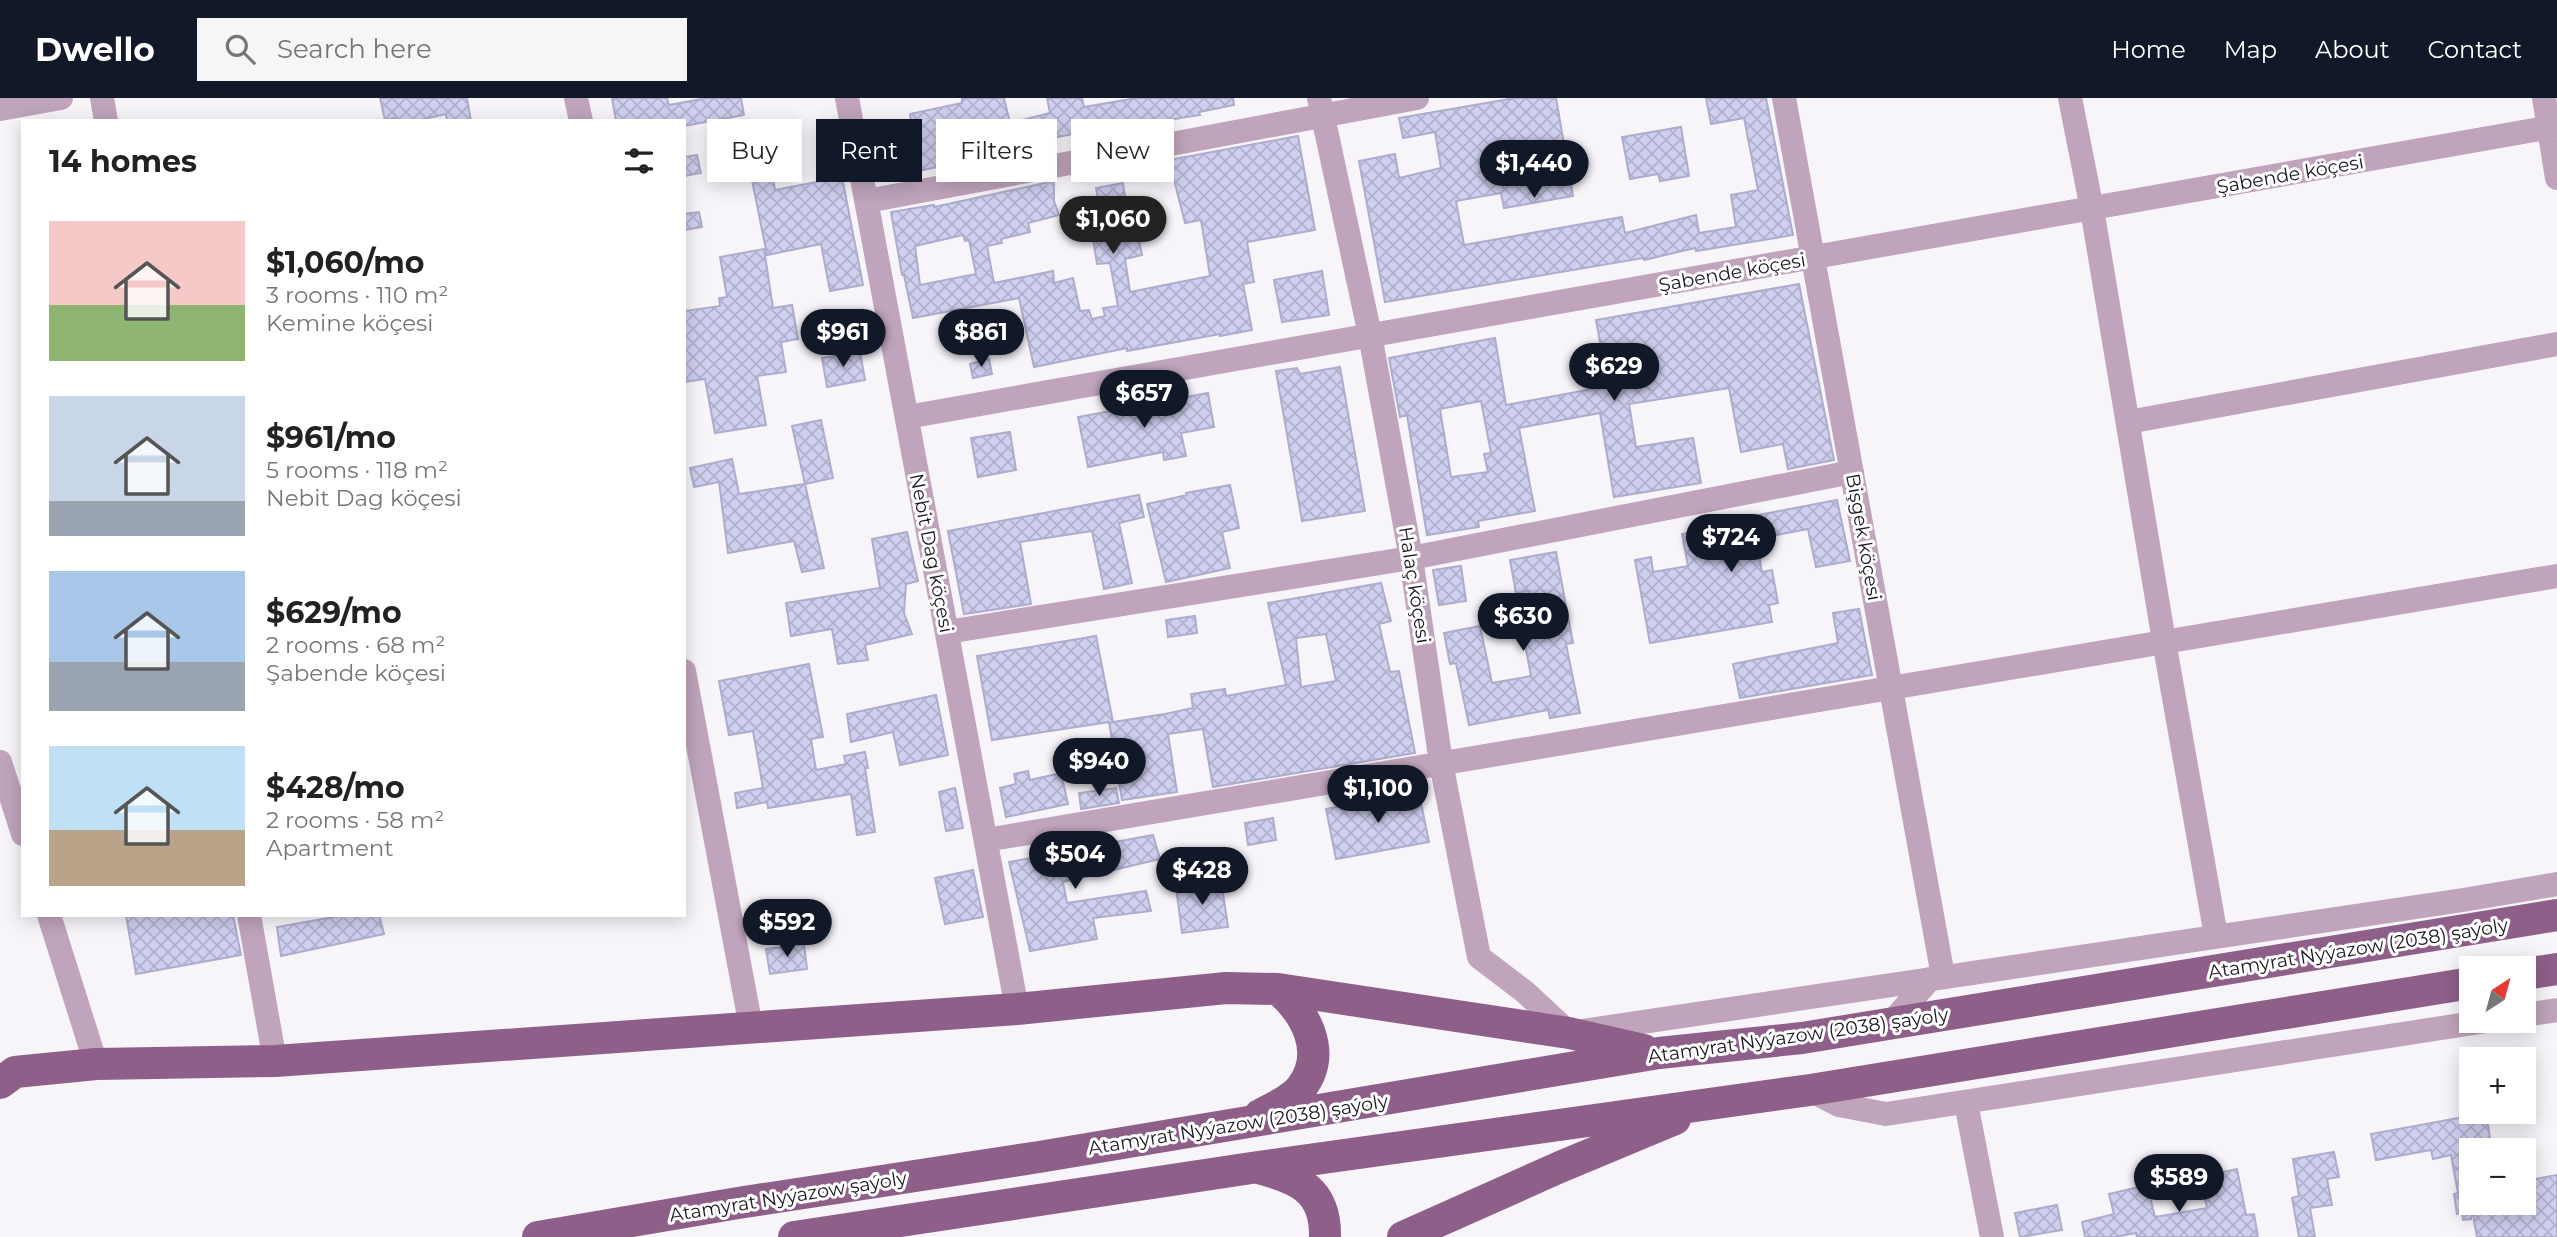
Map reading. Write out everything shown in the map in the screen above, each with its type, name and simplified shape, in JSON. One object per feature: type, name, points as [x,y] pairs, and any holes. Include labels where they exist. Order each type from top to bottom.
[{"type":"main road","name":"Atamyrat Nyýazow (2038) şaýoly","points":[[1039,1157],[1659,1053],[1802,1038],[2557,915]]},
{"type":"main road","points":[[2536,972],[2557,969]]},
{"type":"main road","points":[[794,1237],[1258,1167],[1810,1090],[2459,985]]},
{"type":"main road","points":[[0,1083],[15,1072],[96,1064],[275,1061],[1017,1009],[1226,988],[1278,989],[1569,1033],[1659,1053]]},
{"type":"main road","points":[[1246,1123],[1290,1098],[1302,1087],[1314,1052],[1309,1027],[1294,1003],[1278,989]]},
{"type":"main road","points":[[1404,1237],[1560,1167],[1718,1101]]},
{"type":"main road","name":"Atamyrat Nyýazow şaýoly","points":[[538,1237],[1039,1157]]},
{"type":"main road","points":[[1258,1167],[1291,1177],[1311,1192],[1325,1216],[1325,1237]]},
{"type":"street","points":[[0,109],[61,98]]},
{"type":"street","points":[[102,98],[106,119]]},
{"type":"street","points":[[576,98],[581,119]]},
{"type":"street","name":"Nebit Dag köçesi","points":[[848,98],[1017,1009]]},
{"type":"street","points":[[867,201],[1321,107],[1418,98]]},
{"type":"street","name":"Bişgek köçesi","points":[[1784,98],[1891,688],[1936,978]]},
{"type":"street","points":[[2070,98],[2092,209],[2216,936]]},
{"type":"street","points":[[2544,98],[2553,127],[2557,178]]},
{"type":"street","name":"Halaç köçesi","points":[[1321,107],[1370,335],[1411,558],[1441,763],[1479,957],[1525,992],[1569,1033]]},
{"type":"street","name":"Şabende köçesi","points":[[907,417],[2553,127]]},
{"type":"street","points":[[2128,422],[2557,344]]},
{"type":"street","points":[[947,632],[1411,558],[1852,472]]},
{"type":"street","points":[[986,840],[2557,576]]},
{"type":"street","points":[[686,680],[751,1027]]},
{"type":"street","points":[[0,762],[21,828]]},
{"type":"street","points":[[1569,1033],[2557,884]]},
{"type":"street","points":[[50,917],[96,1064]]},
{"type":"street","points":[[249,917],[275,1061]]},
{"type":"street","points":[[1890,1024],[1936,978]]},
{"type":"street","points":[[2536,1013],[2557,1010]]},
{"type":"street","points":[[1810,1090],[1839,1105],[1886,1114],[2459,1025]]},
{"type":"street","points":[[1966,1103],[1992,1237]]},
{"type":"building","points":[[380,98],[467,98],[471,119],[447,119],[446,114],[424,119],[385,119]]},
{"type":"building","points":[[612,98],[667,98],[669,105],[707,98],[741,98],[744,115],[707,119],[707,122],[686,126],[686,119],[616,119]]},
{"type":"building","points":[[962,98],[1004,98],[1009,119],[936,119],[936,167],[922,170],[922,119],[911,119],[910,114],[962,103]]},
{"type":"building","points":[[1047,98],[1082,98],[1084,107],[1137,98],[1233,98],[1234,105],[1174,119],[1071,119],[1071,134],[1057,137],[1057,119],[1026,119],[1050,113]]},
{"type":"building","points":[[1515,98],[1556,98],[1573,196],[1504,208],[1501,193],[1456,201],[1464,245],[1622,217],[1625,233],[1696,215],[1699,233],[1736,227],[1731,195],[1758,190],[1744,118],[1711,124],[1706,98],[1766,98],[1793,235],[1696,251],[1695,248],[1644,260],[1643,258],[1385,302],[1359,161],[1395,154],[1399,178],[1441,168],[1435,132],[1403,138],[1399,118]]},
{"type":"building","points":[[1681,127],[1689,176],[1660,181],[1658,174],[1630,179],[1622,137]]},
{"type":"building","points":[[1298,136],[1315,230],[1247,242],[1254,282],[1243,284],[1252,330],[1127,351],[1127,348],[1034,367],[1019,298],[913,318],[891,212],[934,207],[1054,182],[1054,201],[1059,215],[1028,223],[1030,232],[1001,239],[1002,243],[987,246],[994,283],[1053,271],[1054,283],[1073,278],[1080,311],[1089,310],[1092,319],[1105,316],[1103,308],[1118,306],[1110,263],[1097,264],[1092,232],[1136,225],[1142,255],[1125,259],[1130,292],[1210,276],[1201,220],[1185,223],[1174,180],[1174,159]],"holes":[[[963,235],[965,241],[969,240],[976,274],[920,285],[915,246]]]},
{"type":"building","points":[[697,155],[701,173],[686,176],[686,157]]},
{"type":"building","points":[[752,182],[774,182],[775,190],[816,182],[843,182],[863,285],[830,291],[821,244],[767,255]]},
{"type":"building","points":[[1123,183],[1125,197],[1099,204],[1096,188]]},
{"type":"building","points":[[699,212],[702,227],[686,230],[686,214]]},
{"type":"building","points":[[764,249],[773,308],[792,305],[798,339],[781,342],[786,372],[757,376],[766,425],[715,433],[705,379],[686,382],[686,311],[720,306],[719,298],[727,297],[720,257]]},
{"type":"building","points":[[1322,271],[1329,315],[1282,322],[1274,280]]},
{"type":"building","points":[[1799,284],[1834,460],[1788,469],[1783,444],[1741,452],[1729,388],[1629,404],[1636,447],[1693,438],[1701,483],[1614,497],[1600,413],[1519,428],[1535,511],[1478,521],[1479,527],[1427,535],[1407,415],[1400,417],[1389,358],[1495,338],[1506,405],[1608,386],[1596,320]],"holes":[[[1481,401],[1491,453],[1484,454],[1488,472],[1451,477],[1440,409]]]},
{"type":"building","points":[[860,352],[865,380],[827,387],[822,358]]},
{"type":"building","points":[[989,359],[992,374],[973,378],[970,364]]},
{"type":"building","points":[[1340,367],[1365,511],[1302,521],[1276,371],[1297,368],[1300,374]]},
{"type":"building","points":[[1208,393],[1214,427],[1181,433],[1186,456],[1164,460],[1163,452],[1088,467],[1078,417]]},
{"type":"building","points":[[821,420],[833,478],[805,484],[792,426]]},
{"type":"building","points":[[1010,432],[1016,470],[978,477],[971,438]]},
{"type":"building","points":[[732,459],[739,494],[805,484],[824,568],[802,572],[794,541],[728,553],[719,482],[694,487],[690,468]]},
{"type":"building","points":[[1230,485],[1239,528],[1222,532],[1230,568],[1166,582],[1147,504]]},
{"type":"building","points":[[1139,495],[1144,517],[1119,523],[1132,583],[1104,589],[1092,531],[1020,542],[1031,604],[964,614],[948,531]]},
{"type":"building","points":[[1837,500],[1850,561],[1816,567],[1808,529],[1756,539],[1762,572],[1772,570],[1778,603],[1769,605],[1772,622],[1650,643],[1635,560],[1651,557],[1653,572],[1688,566],[1682,534],[1753,522],[1753,516]]},
{"type":"building","points":[[907,532],[918,581],[906,584],[904,613],[912,634],[865,645],[868,660],[838,664],[832,629],[791,636],[786,603],[880,588],[872,539]]},
{"type":"building","points":[[1556,552],[1573,643],[1566,644],[1580,713],[1550,718],[1548,710],[1469,725],[1456,663],[1450,664],[1444,633],[1480,626],[1492,683],[1531,676],[1520,618],[1533,616],[1528,591],[1516,593],[1510,560]]},
{"type":"building","points":[[1461,566],[1466,601],[1439,605],[1433,570]]},
{"type":"building","points":[[1381,583],[1391,621],[1379,624],[1390,672],[1399,671],[1415,753],[1213,787],[1203,729],[1168,734],[1177,792],[1122,800],[1109,722],[992,740],[977,656],[1096,636],[1113,722],[1165,714],[1193,708],[1191,694],[1225,689],[1226,696],[1286,685],[1268,603]],"holes":[[[1326,634],[1336,681],[1301,687],[1296,638]]]},
{"type":"building","points":[[1859,609],[1872,675],[1740,698],[1733,664],[1838,643],[1833,613]]},
{"type":"building","points":[[1195,616],[1197,633],[1168,637],[1166,620]]},
{"type":"building","points":[[809,664],[823,737],[811,739],[816,770],[846,764],[844,756],[865,752],[875,832],[857,835],[851,794],[768,808],[767,802],[737,808],[735,793],[763,788],[753,731],[729,735],[719,681]]},
{"type":"building","points":[[936,695],[948,755],[900,765],[893,732],[851,742],[847,714]]},
{"type":"building","points":[[1028,771],[1030,780],[1061,773],[1068,804],[1006,817],[1000,788],[1016,784],[1014,774]]},
{"type":"building","points":[[955,788],[963,828],[946,831],[939,792]]},
{"type":"building","points":[[1116,788],[1119,803],[1081,809],[1079,793]]},
{"type":"building","points":[[1418,789],[1429,842],[1336,859],[1326,809]]},
{"type":"building","points":[[1273,818],[1276,840],[1248,845],[1245,823]]},
{"type":"building","points":[[1153,835],[1160,859],[1063,882],[1067,903],[1146,891],[1151,911],[1093,918],[1097,939],[1030,951],[1009,862]]},
{"type":"building","points":[[973,870],[983,917],[945,924],[935,878]]},
{"type":"building","points":[[1221,880],[1228,927],[1182,933],[1176,887]]},
{"type":"building","points":[[126,917],[233,917],[241,955],[136,974]]},
{"type":"building","points":[[334,917],[380,917],[384,934],[281,956],[277,927]]},
{"type":"building","points":[[804,944],[807,969],[770,974],[766,949]]},
{"type":"building","points":[[2459,1118],[2459,1124],[2488,1124],[2490,1138],[2459,1138],[2459,1214],[2457,1214],[2454,1194],[2458,1193],[2451,1155],[2433,1159],[2431,1150],[2376,1160],[2371,1134]]},
{"type":"building","points":[[2334,1152],[2339,1177],[2327,1179],[2332,1205],[2310,1208],[2315,1237],[2299,1237],[2292,1198],[2299,1196],[2293,1159]]},
{"type":"building","points":[[2237,1169],[2246,1215],[2254,1214],[2258,1237],[2137,1237],[2136,1233],[2115,1237],[2085,1237],[2082,1222],[2114,1214],[2109,1194],[2147,1185],[2155,1217],[2207,1208],[2200,1177]]},
{"type":"building","points":[[2557,1175],[2557,1237],[2477,1237],[2473,1215],[2536,1215],[2536,1179]]},
{"type":"building","points":[[2057,1205],[2062,1230],[2020,1237],[2015,1213]]},
{"type":"building","points":[[2462,1215],[2471,1215],[2471,1219],[2463,1220]]}]
